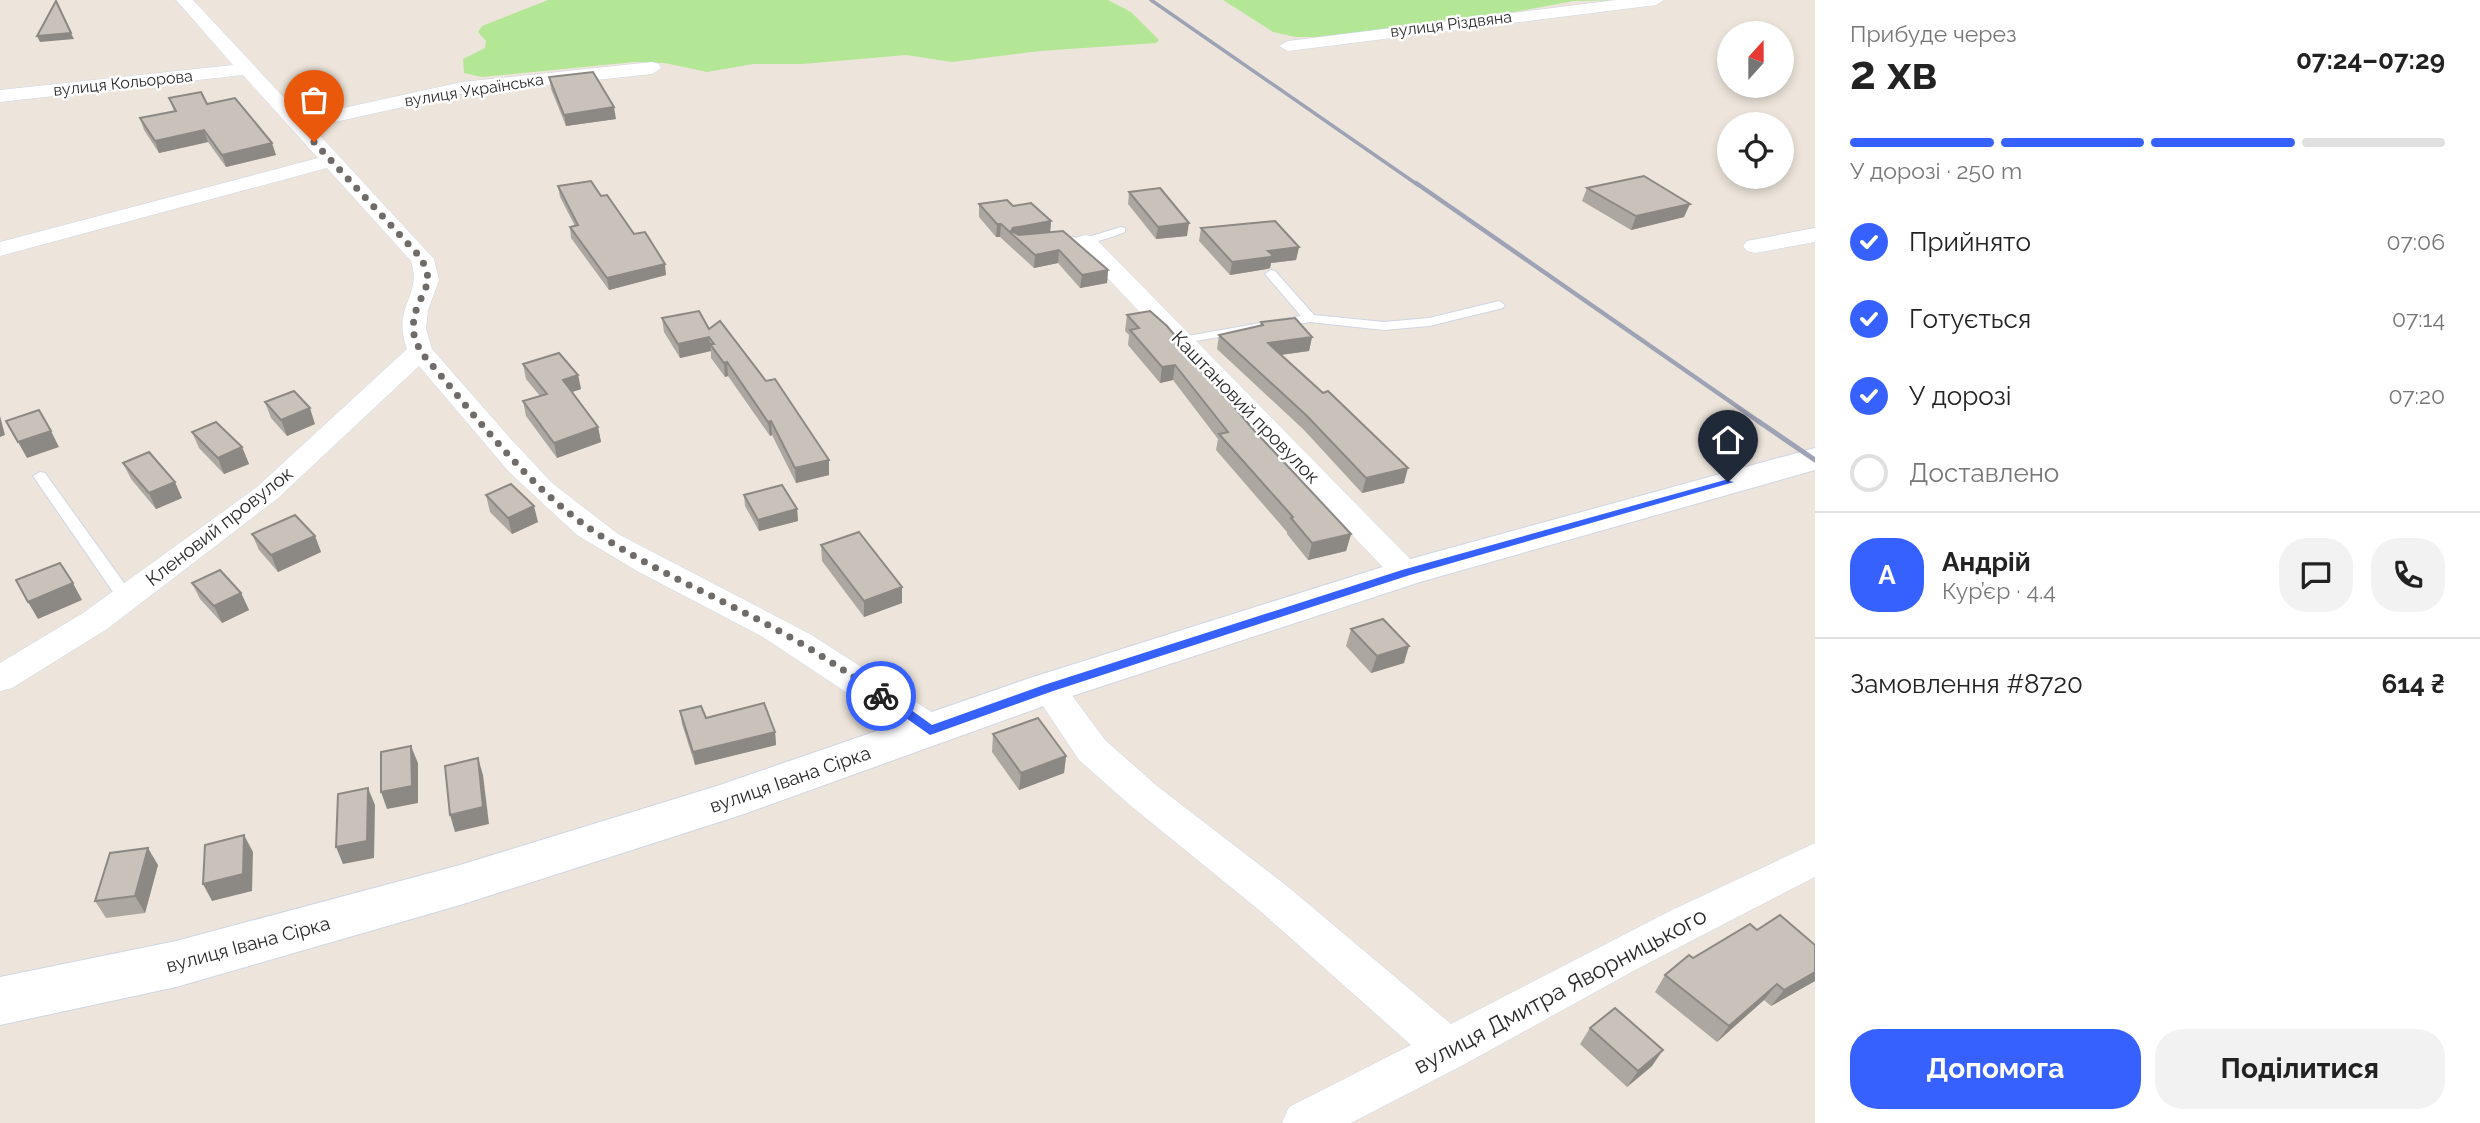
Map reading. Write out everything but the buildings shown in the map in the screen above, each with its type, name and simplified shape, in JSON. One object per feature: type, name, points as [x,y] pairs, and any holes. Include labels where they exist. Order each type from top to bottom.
[{"type":"street","points":[[184,0],[422,259],[429,280],[414,315],[413,332],[420,351],[533,480],[587,527],[645,563],[751,615],[844,670],[930,730]]},
{"type":"street","name":"вулиця Різдвяна","points":[[1288,46],[1656,0]]},
{"type":"street","name":"вулиця Українська","points":[[298,124],[462,88],[652,68]]},
{"type":"street","name":"вулиця Кольорова","points":[[0,96],[246,69]]},
{"type":"street","points":[[0,249],[330,161]]},
{"type":"street","points":[[1755,246],[1815,235]]},
{"type":"street","name":"Каштановий провулок","points":[[1086,242],[1406,573]]},
{"type":"street","name":"Кленовий провулок","points":[[0,679],[95,621],[267,493],[420,351]]},
{"type":"street","name":"вулиця Івана Сірка","points":[[0,1001],[54,992],[176,964],[460,885],[725,802],[1048,688],[1406,573],[1815,459]]},
{"type":"street","points":[[1048,688],[1092,750],[1144,796],[1273,898],[1449,1050]]},
{"type":"street","name":"вулиця Дмитра Яворницького","points":[[1305,1123],[1449,1050],[1734,897],[1815,859]]},
{"type":"lane","points":[[1040,240],[1061,238],[1086,242],[1121,230]]},
{"type":"lane","points":[[1271,274],[1310,318]]},
{"type":"lane","points":[[1182,341],[1310,318],[1398,325],[1429,322],[1499,305]]},
{"type":"lane","points":[[40,476],[126,598]]},
{"type":"green space","points":[[548,0],[1108,0],[1131,12],[1159,40],[1156,43],[1040,51],[952,62],[906,55],[803,64],[753,64],[707,72],[665,63],[634,62],[482,77],[464,73],[463,59],[485,48],[486,41],[478,32],[482,26]]},
{"type":"green space","points":[[1223,0],[1630,0],[1573,1],[1498,15],[1326,37],[1296,37],[1273,32]]},
{"type":"railway","points":[[1151,0],[1418,185]]},
{"type":"railway","points":[[1416,183],[1761,423]]},
{"type":"railway","points":[[1758,421],[1815,460]]},
{"type":"way so far","points":[[314,142],[422,259],[429,280],[414,315],[413,332],[420,351],[533,480],[587,527],[645,563],[751,615],[844,670],[881,696]]},
{"type":"route","points":[[881,696],[930,730],[1048,688],[1406,573],[1728,482]]}]
